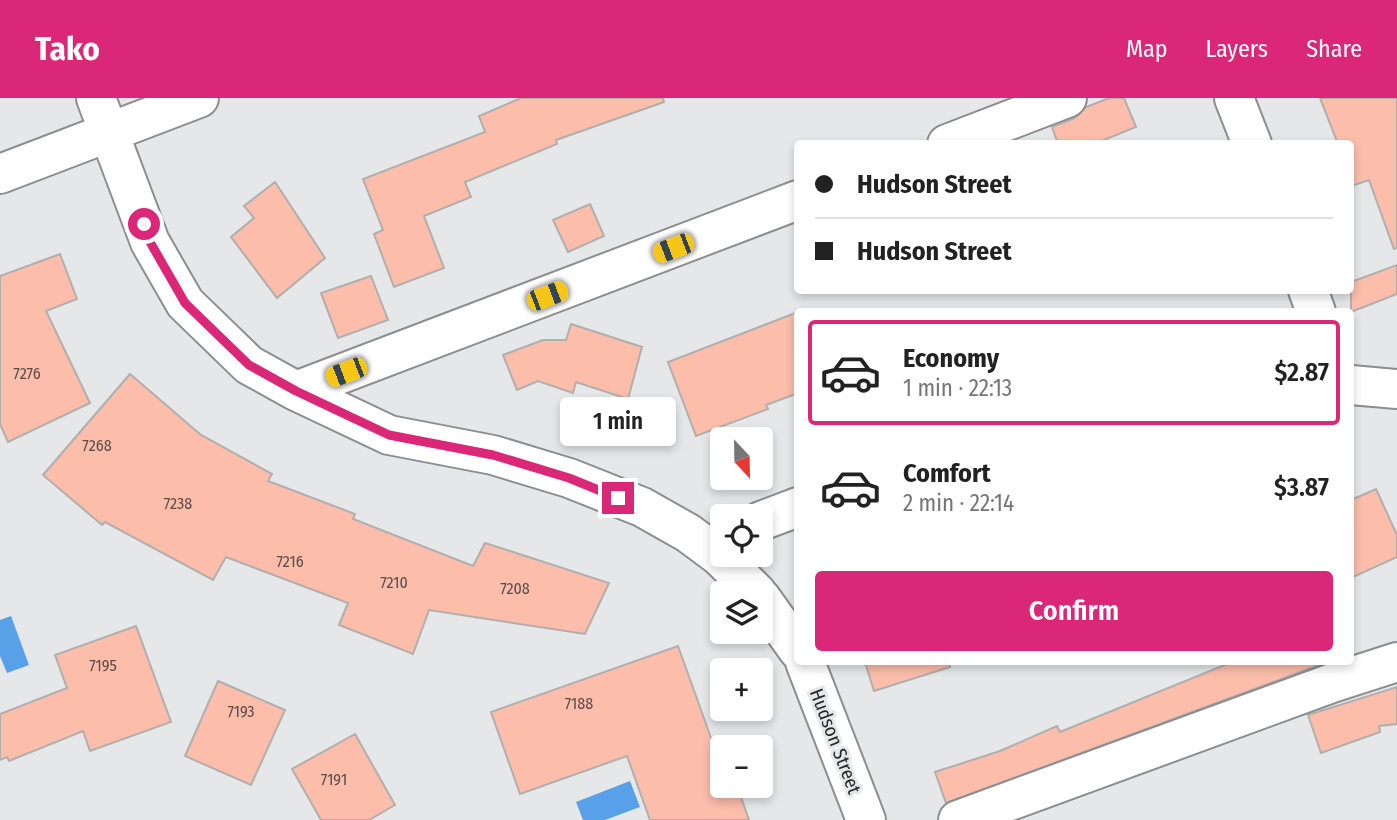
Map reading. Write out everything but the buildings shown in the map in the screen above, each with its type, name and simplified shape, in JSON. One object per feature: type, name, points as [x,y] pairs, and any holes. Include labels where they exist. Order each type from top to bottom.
[{"type":"street","points":[[0,174],[103,115],[199,98]]},
{"type":"street","points":[[957,140],[1067,98]]},
{"type":"street","points":[[1234,98],[1250,140]]},
{"type":"street","points":[[103,115],[150,242],[185,303],[249,365],[296,391],[389,435],[493,455],[569,478],[642,508],[710,547]]},
{"type":"street","points":[[296,391],[794,202]]},
{"type":"street","points":[[1354,385],[1397,389]]},
{"type":"street","points":[[773,516],[794,509]]},
{"type":"street","points":[[733,567],[746,581]]},
{"type":"street","points":[[773,615],[794,644]]},
{"type":"street","points":[[958,820],[1332,683],[1397,662]]},
{"type":"street","name":"Hudson Street","points":[[806,665],[866,820]]},
{"type":"water","points":[[11,616],[29,665],[7,673],[0,656],[0,620]]},
{"type":"water","points":[[630,781],[640,807],[605,820],[583,820],[576,802]]},
{"type":"route","points":[[144,224],[150,242],[185,303],[249,365],[296,391],[389,435],[493,455],[569,478],[618,498]]}]
